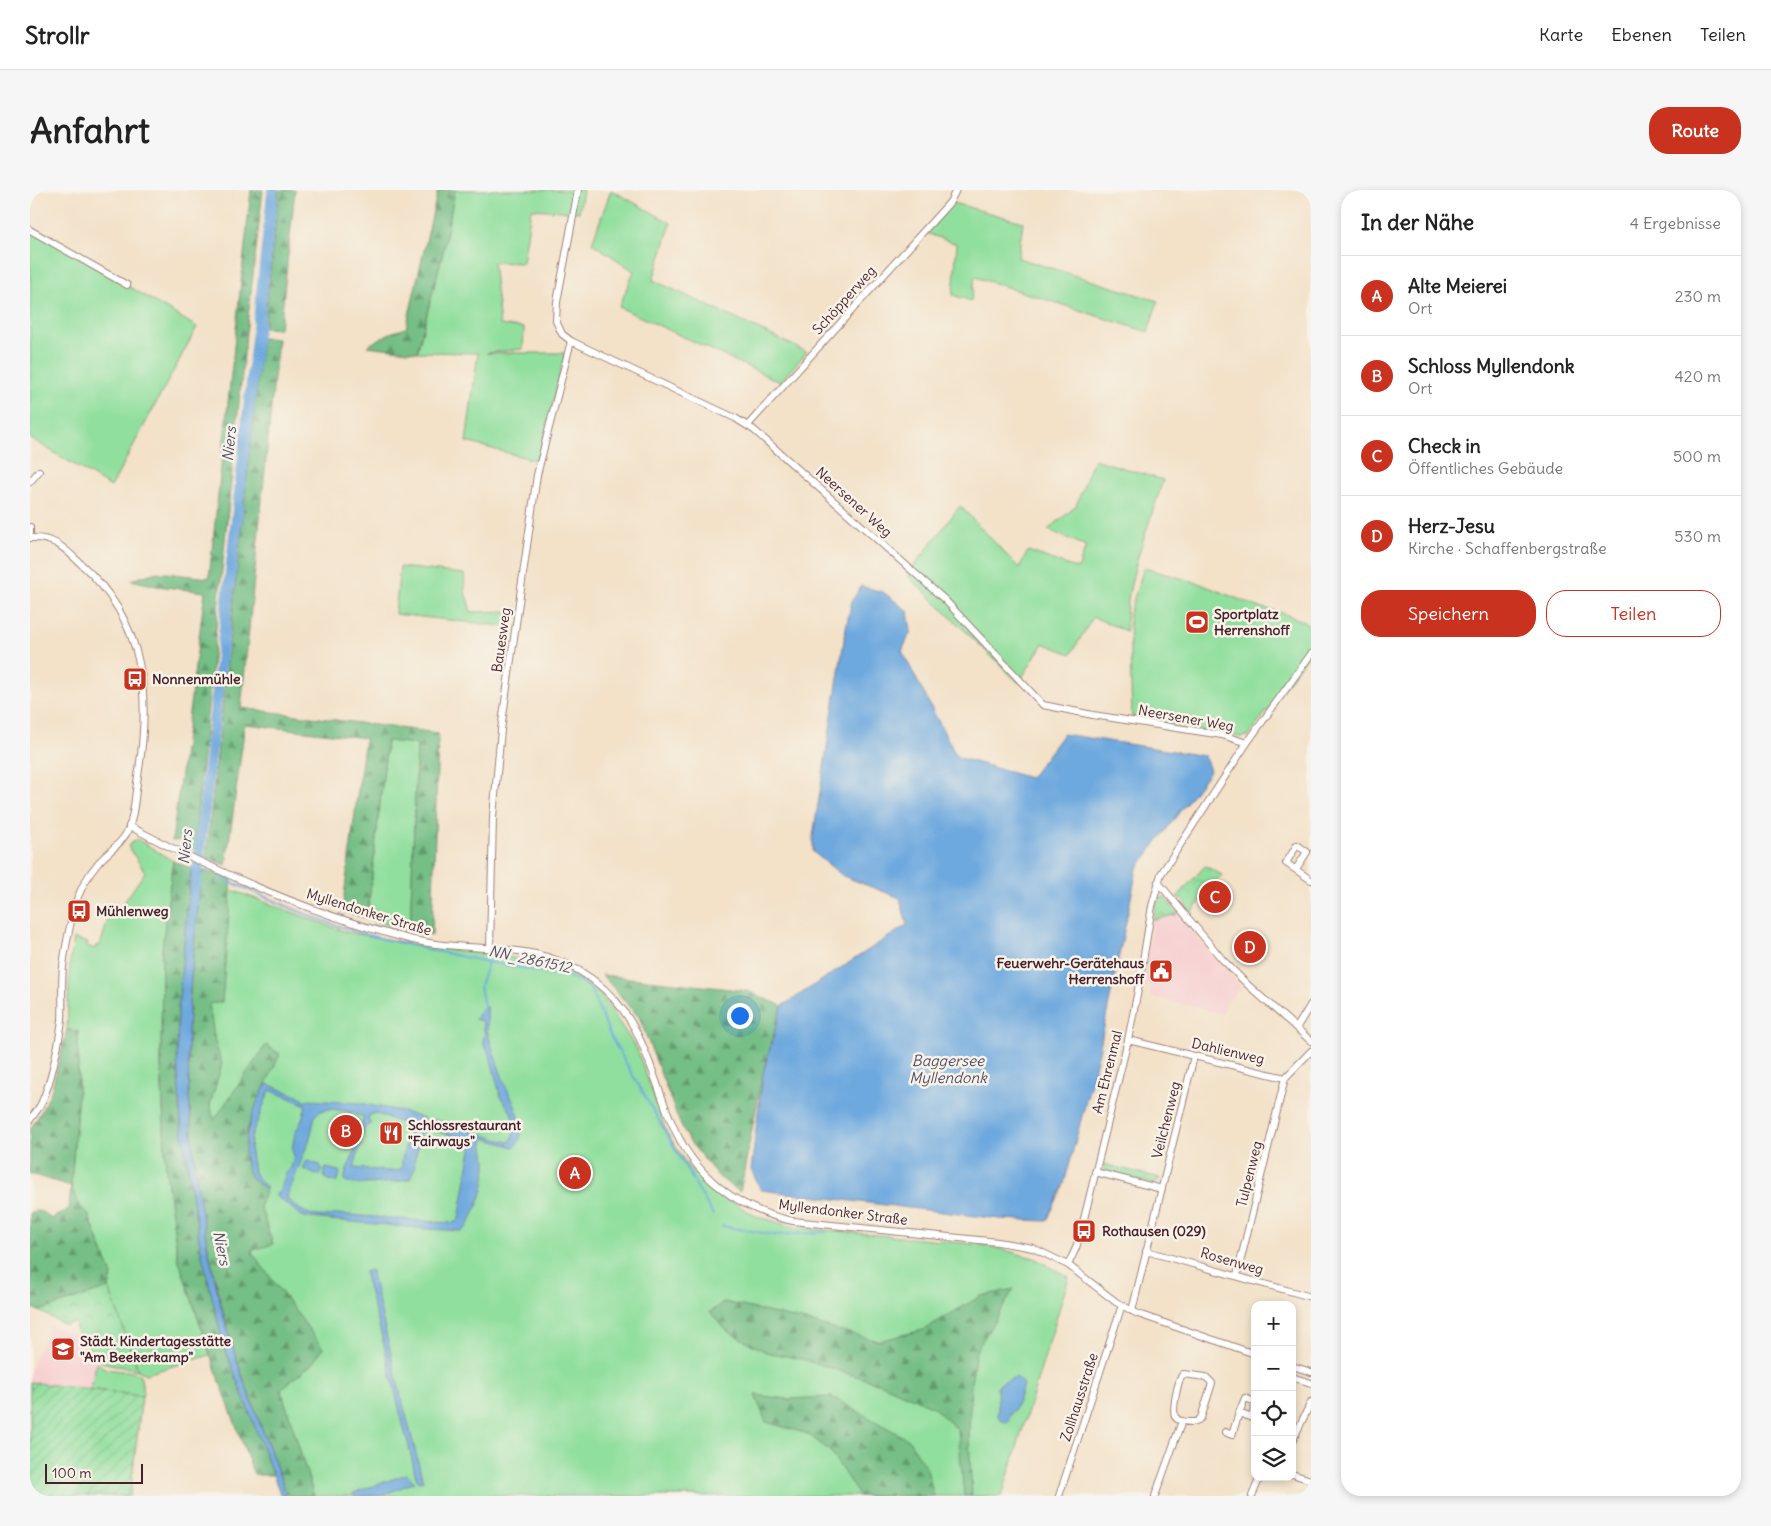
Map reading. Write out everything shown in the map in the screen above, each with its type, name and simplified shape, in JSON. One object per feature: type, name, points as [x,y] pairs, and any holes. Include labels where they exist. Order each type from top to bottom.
[{"type":"street","name":"Neersener Weg","points":[[578,190],[558,302],[556,321],[562,334],[571,341],[748,425],[945,600],[1043,705],[1092,715],[1222,735],[1247,743]]},
{"type":"street","name":"Schöpperweg","points":[[748,425],[950,202],[956,190]]},
{"type":"street","points":[[30,230],[127,285]]},
{"type":"street","name":"Bauesweg","points":[[490,948],[493,817],[500,730],[537,475],[571,341]]},
{"type":"street","points":[[30,482],[39,471]]},
{"type":"street","points":[[30,527],[30,533]]},
{"type":"street","points":[[30,538],[48,539],[57,543],[88,570],[108,593],[126,621],[137,653],[143,688],[144,723],[140,767],[129,826],[123,839],[100,861],[79,892],[63,964],[62,1021],[57,1048],[43,1098],[30,1120]]},
{"type":"street","name":"Am Ehrenmal","points":[[1068,1265],[1078,1240],[1128,1040],[1158,882],[1166,864],[1247,743],[1311,654]]},
{"type":"street","name":"Myllendonker Straße","points":[[129,826],[193,859],[300,904],[360,925],[435,944],[530,952],[565,964],[591,979],[614,1000],[634,1025],[643,1043],[670,1119],[683,1147],[708,1178],[720,1189],[741,1203],[770,1216],[793,1221],[1021,1245],[1044,1253],[1068,1265],[1132,1311],[1153,1320],[1251,1353]]},
{"type":"street","points":[[1296,869],[1311,880]]},
{"type":"street","points":[[1158,882],[1222,959],[1249,986],[1311,1040]]},
{"type":"street","points":[[1296,1027],[1311,1004]]},
{"type":"street","name":"Dahlienweg","points":[[1128,1040],[1285,1078]]},
{"type":"street","points":[[1285,1078],[1311,1051]]},
{"type":"street","name":"Veilchenweg","points":[[1132,1311],[1194,1056]]},
{"type":"street","name":"Tulpenweg","points":[[1237,1275],[1285,1078]]},
{"type":"street","points":[[1095,1172],[1162,1189]]},
{"type":"street","name":"Rosenweg","points":[[1146,1250],[1311,1297]]},
{"type":"street","name":"Zollhausstraße","points":[[1059,1496],[1122,1305]]},
{"type":"street","points":[[1296,1367],[1311,1372]]},
{"type":"street","points":[[1187,1374],[1209,1379],[1212,1387],[1200,1419],[1196,1422],[1182,1421],[1176,1418],[1174,1412],[1179,1378],[1187,1374]]},
{"type":"street","points":[[1296,1377],[1311,1383]]},
{"type":"street","points":[[1225,1432],[1232,1435],[1245,1398],[1251,1401]]},
{"type":"street","points":[[1295,1436],[1311,1402]]},
{"type":"street","points":[[1239,1413],[1251,1418]]},
{"type":"street","points":[[1155,1496],[1182,1421]]},
{"type":"street","points":[[1296,1475],[1311,1480]]},
{"type":"street","points":[[1252,1496],[1258,1481]]},
{"type":"shaded area","points":[[1178,914],[1209,952],[1242,987],[1226,1003],[1223,1014],[1150,996],[1151,986],[1144,985],[1153,920]]},
{"type":"shaded area","name":"Städt. Kindertagesstätte \"Am Beekerkamp\"","points":[[50,1325],[76,1335],[97,1362],[90,1389],[30,1382],[30,1370]]},
{"type":"green space","points":[[251,190],[263,190],[246,334],[201,776],[195,838],[198,845],[195,851],[185,840],[172,841],[205,592],[157,586],[131,580],[157,572],[209,578]]},
{"type":"green space","points":[[279,190],[295,190],[280,329],[264,328]]},
{"type":"green space","points":[[438,190],[455,190],[442,256],[417,352],[367,346],[390,333],[406,328]]},
{"type":"green space","points":[[455,190],[583,190],[579,212],[531,209],[523,263],[493,262],[500,325],[524,328],[523,349],[486,353],[565,353],[538,461],[466,442],[478,353],[417,352],[442,256]]},
{"type":"green space","points":[[611,190],[671,223],[653,280],[807,352],[780,382],[619,307],[634,271],[592,243]]},
{"type":"green space","points":[[953,203],[1023,222],[1018,258],[1158,301],[1148,332],[975,277],[971,301],[953,295],[957,244],[926,233]]},
{"type":"green space","points":[[30,228],[197,327],[111,487],[30,438]]},
{"type":"green space","points":[[262,338],[278,339],[241,708],[438,733],[432,935],[410,930],[417,744],[387,741],[367,919],[342,911],[365,738],[245,724],[226,865],[206,858]]},
{"type":"green space","points":[[1094,459],[1163,480],[1133,575],[1126,613],[1126,631],[1093,617],[1071,654],[1043,643],[1019,683],[907,575],[960,506],[1019,568],[1028,551],[1078,569],[1086,546],[1048,530],[1076,506]]},
{"type":"green space","points":[[400,567],[464,574],[465,591],[471,612],[513,611],[511,627],[395,614]]},
{"type":"green space","points":[[1144,568],[1198,583],[1258,607],[1280,612],[1303,621],[1311,628],[1311,650],[1249,736],[1241,737],[1132,719],[1129,614]]},
{"type":"green space","points":[[387,740],[417,744],[410,930],[367,919]]},
{"type":"green space","points":[[137,839],[173,861],[162,951],[161,1062],[166,1172],[178,1258],[210,1355],[146,1374],[138,1370],[109,1288],[112,1275],[88,1214],[78,1204],[71,1186],[78,1091],[78,1031],[67,1030],[70,962],[74,939],[88,943],[87,946],[95,949],[96,945],[100,946],[109,916],[114,917],[145,872],[128,846]]},
{"type":"green space","points":[[173,861],[191,868],[178,1010],[181,1123],[201,1251],[223,1343],[273,1475],[254,1475],[211,1357],[178,1258],[166,1172],[161,1062],[162,949]]},
{"type":"green space","points":[[1205,866],[1222,875],[1191,913],[1185,907],[1187,904],[1182,898],[1179,899],[1177,897]]},
{"type":"green space","points":[[202,871],[232,878],[222,1002],[209,1004],[215,1042],[222,1064],[210,1105],[214,1120],[266,1045],[280,1054],[247,1130],[245,1160],[253,1180],[266,1189],[260,1206],[273,1244],[251,1251],[323,1348],[312,1364],[281,1389],[314,1496],[291,1496],[286,1493],[232,1344],[217,1288],[203,1220],[190,1115],[188,1045],[191,980]]},
{"type":"green space","points":[[221,886],[346,932],[437,948],[508,957],[570,971],[600,994],[637,1049],[666,1131],[689,1168],[720,1195],[756,1216],[794,1227],[984,1245],[1034,1258],[1069,1277],[1002,1496],[302,1496],[219,1213],[205,1040]]},
{"type":"green space","points":[[1165,897],[1178,914],[1153,920],[1157,899]]},
{"type":"green space","points":[[602,975],[748,991],[782,1006],[763,1073],[740,1192],[719,1177],[690,1142],[679,1121],[639,1017]]},
{"type":"green space","points":[[67,1030],[78,1031],[78,1091],[71,1186],[30,1174],[30,1130],[51,1092]]},
{"type":"green space","points":[[1103,1164],[1160,1178],[1154,1184],[1105,1172]]},
{"type":"green space","points":[[71,1186],[78,1204],[88,1214],[112,1275],[109,1288],[39,1311],[30,1307],[30,1213],[41,1212],[51,1219],[69,1209]]},
{"type":"green space","points":[[109,1288],[138,1370],[101,1362],[77,1333],[75,1322],[65,1325],[39,1311]]},
{"type":"green space","points":[[1014,1289],[976,1351],[971,1384],[969,1437],[972,1496],[964,1496],[958,1430],[933,1407],[884,1385],[805,1360],[766,1352],[727,1331],[710,1312],[725,1302],[802,1320],[878,1341],[923,1330],[981,1296]]},
{"type":"green space","points":[[97,1362],[101,1366],[112,1370],[129,1371],[140,1375],[144,1393],[142,1396],[90,1389]]},
{"type":"green space","points":[[30,1382],[142,1396],[130,1496],[30,1496]]},
{"type":"green space","points":[[755,1395],[788,1399],[832,1397],[909,1440],[927,1469],[934,1496],[859,1496],[830,1451],[808,1434],[766,1422]]},
{"type":"water","name":"Baggersee Myllendonk","points":[[861,586],[883,592],[908,611],[911,631],[902,651],[957,757],[1030,778],[1063,734],[1205,756],[1210,771],[1137,869],[1098,1056],[1064,1184],[1047,1221],[1000,1219],[761,1190],[751,1170],[763,1073],[782,1006],[907,925],[900,898],[843,876],[813,852],[813,836],[846,627],[852,601]]},
{"type":"water","points":[[191,868],[202,871],[191,980],[188,1045],[193,1150],[203,1219],[209,1253],[231,1343],[287,1496],[281,1496],[223,1343],[201,1251],[181,1123],[177,1059],[178,1010]]},
{"type":"water","points":[[484,1007],[487,1007],[488,1034],[503,1079],[518,1114],[521,1132],[519,1140],[514,1147],[483,1138],[486,1158],[485,1179],[478,1204],[466,1228],[461,1231],[429,1229],[302,1216],[276,1196],[276,1193],[279,1193],[286,1173],[291,1168],[294,1156],[292,1150],[295,1133],[302,1120],[306,1105],[270,1090],[252,1134],[250,1147],[254,1172],[258,1179],[267,1187],[266,1189],[253,1180],[245,1158],[245,1145],[251,1118],[267,1084],[303,1098],[304,1102],[308,1100],[360,1103],[400,1111],[424,1118],[414,1160],[415,1167],[410,1179],[378,1184],[345,1182],[346,1173],[354,1152],[354,1136],[356,1132],[359,1133],[364,1117],[346,1111],[330,1109],[320,1111],[315,1116],[310,1138],[287,1197],[288,1200],[305,1212],[317,1216],[337,1214],[456,1222],[459,1219],[472,1143],[430,1130],[431,1120],[459,1125],[509,1142],[514,1132],[512,1114],[500,1095],[490,1055],[484,1045],[485,1035],[482,1020],[476,1020],[475,1018]],"holes":[[[374,1113],[407,1125],[409,1130],[400,1170],[354,1168],[365,1127],[371,1124],[368,1120],[369,1116]]]},
{"type":"water","points":[[308,1161],[320,1165],[322,1170],[320,1174],[316,1175],[303,1169]]},
{"type":"water","points":[[326,1168],[339,1171],[338,1181],[331,1181],[324,1177]]},
{"type":"water","points":[[371,1270],[423,1481],[418,1482],[416,1476],[364,1272]]},
{"type":"water","points":[[1016,1377],[1023,1384],[1020,1396],[1008,1422],[1002,1421],[998,1416],[997,1388],[1001,1383]]},
{"type":"water","points":[[407,1474],[414,1482],[381,1496],[354,1496],[353,1493]]},
{"type":"waterway","name":"Niers","points":[[196,884],[273,190]]},
{"type":"waterway","name":"NN_2861512","points":[[197,868],[209,872]]},
{"type":"waterway","name":"NN_2861512","points":[[219,877],[309,915],[364,934],[492,963],[569,977],[580,981],[590,988],[611,1037],[713,1215]]},
{"type":"waterway","points":[[484,1007],[480,986],[488,962]]},
{"type":"waterway","name":"NN_2861512","points":[[722,1226],[775,1235],[826,1232]]},
{"type":"place","name":"Sportplatz Herrenshoff","points":[[1197,622]]},
{"type":"place","name":"Nonnenmühle","points":[[135,679]]},
{"type":"place","name":"Check in","points":[[1215,897]]},
{"type":"place","name":"Mühlenweg","points":[[79,911]]},
{"type":"place","name":"Herz-Jesu","points":[[1250,947]]},
{"type":"place","name":"Feuerwehr-Gerätehaus Herrenshoff","points":[[1161,971]]},
{"type":"place","name":"Schloss Myllendonk","points":[[346,1131]]},
{"type":"place","name":"Schlossrestaurant \"Fairways\"","points":[[391,1133]]},
{"type":"place","name":"Alte Meierei","points":[[575,1173]]},
{"type":"place","name":"Rothausen (029)","points":[[1084,1231]]},
{"type":"place","name":"Städt. Kindertagesstätte \"Am Beekerkamp\"","points":[[63,1349]]}]
